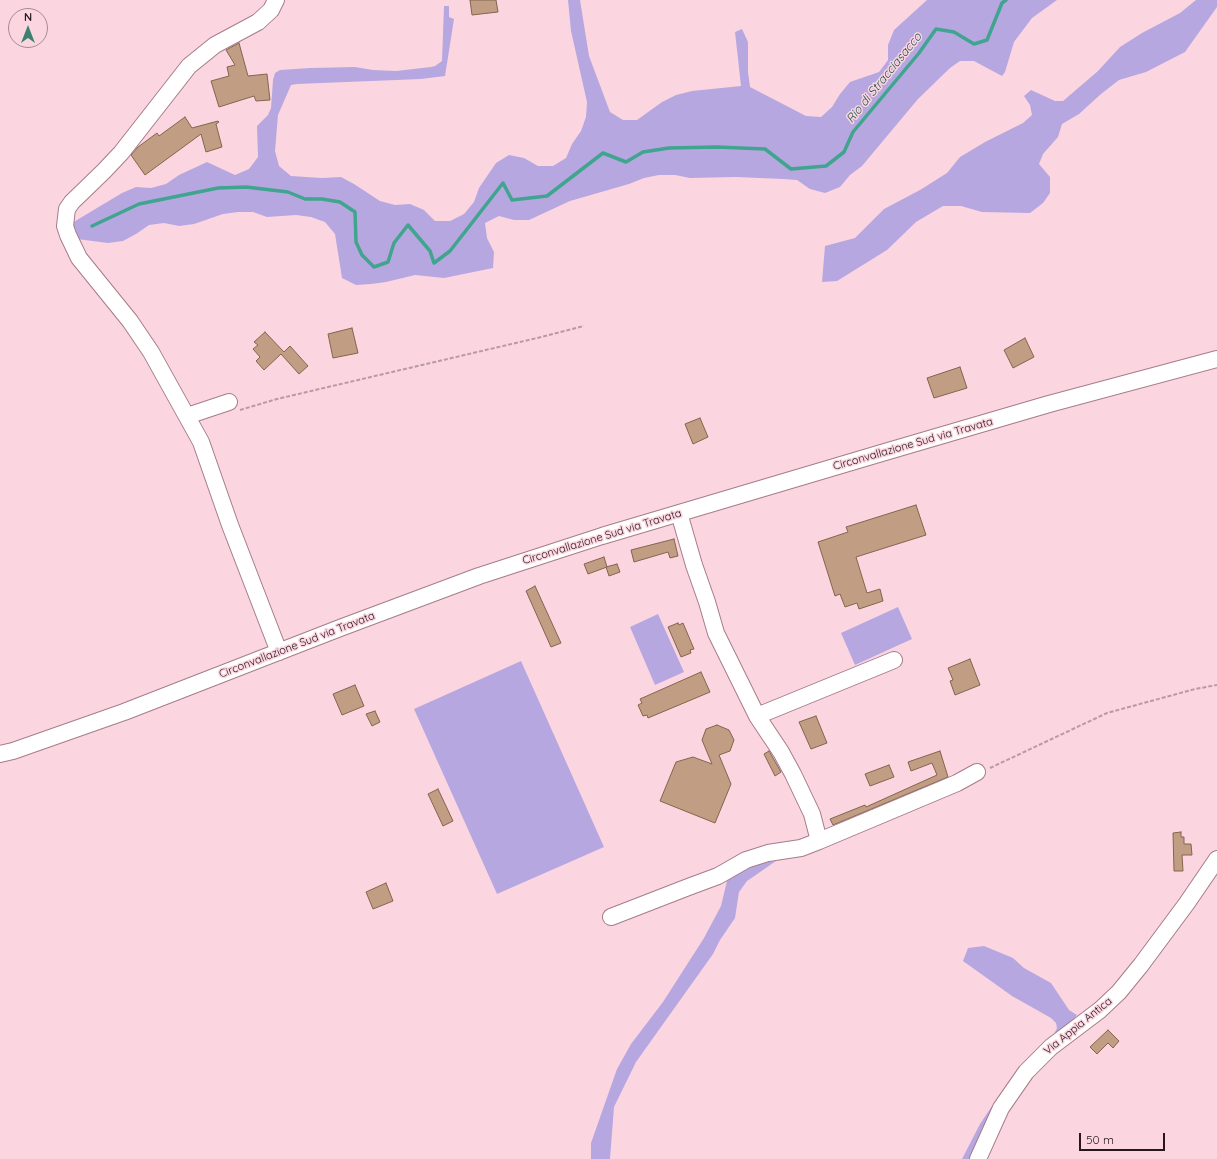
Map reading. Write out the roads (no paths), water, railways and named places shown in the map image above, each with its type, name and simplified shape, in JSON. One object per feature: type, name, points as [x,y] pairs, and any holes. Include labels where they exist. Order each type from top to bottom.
[{"type":"street","points":[[276,0],[271,10],[258,22],[215,45],[189,66],[121,153],[72,202],[67,209],[65,226],[79,258],[130,321],[152,352],[201,442],[230,525],[279,652]]},
{"type":"street","name":"Circonvallazione Sud via Travata","points":[[0,754],[13,751],[124,712],[479,576],[602,536],[1049,404],[1217,359]]},
{"type":"street","points":[[187,416],[232,407]]},
{"type":"street","points":[[679,513],[716,633],[757,716],[781,752],[793,774],[812,814],[819,841]]},
{"type":"street","points":[[757,716],[894,660]]},
{"type":"street","points":[[611,917],[718,876],[746,860],[768,853],[801,848],[819,841],[957,783],[977,772]]},
{"type":"street","name":"Via Appia Antica","points":[[978,1159],[1001,1108],[1026,1072],[1047,1051],[1100,1010],[1119,992],[1141,965],[1217,860]]},
{"type":"waterway","name":"Rio di Stracciasacco","points":[[92,226],[139,204],[218,188],[246,187],[288,192],[305,199],[322,199],[340,202],[355,212],[356,242],[362,255],[374,267],[388,262],[394,243],[408,225],[430,251],[434,263],[450,251],[503,183],[512,200],[547,196],[603,153],[626,162],[643,152],[669,148],[717,147],[765,149],[791,169],[826,166],[844,152],[853,132],[919,53],[936,29],[954,32],[974,44],[987,40],[1002,3],[1006,0]]}]
